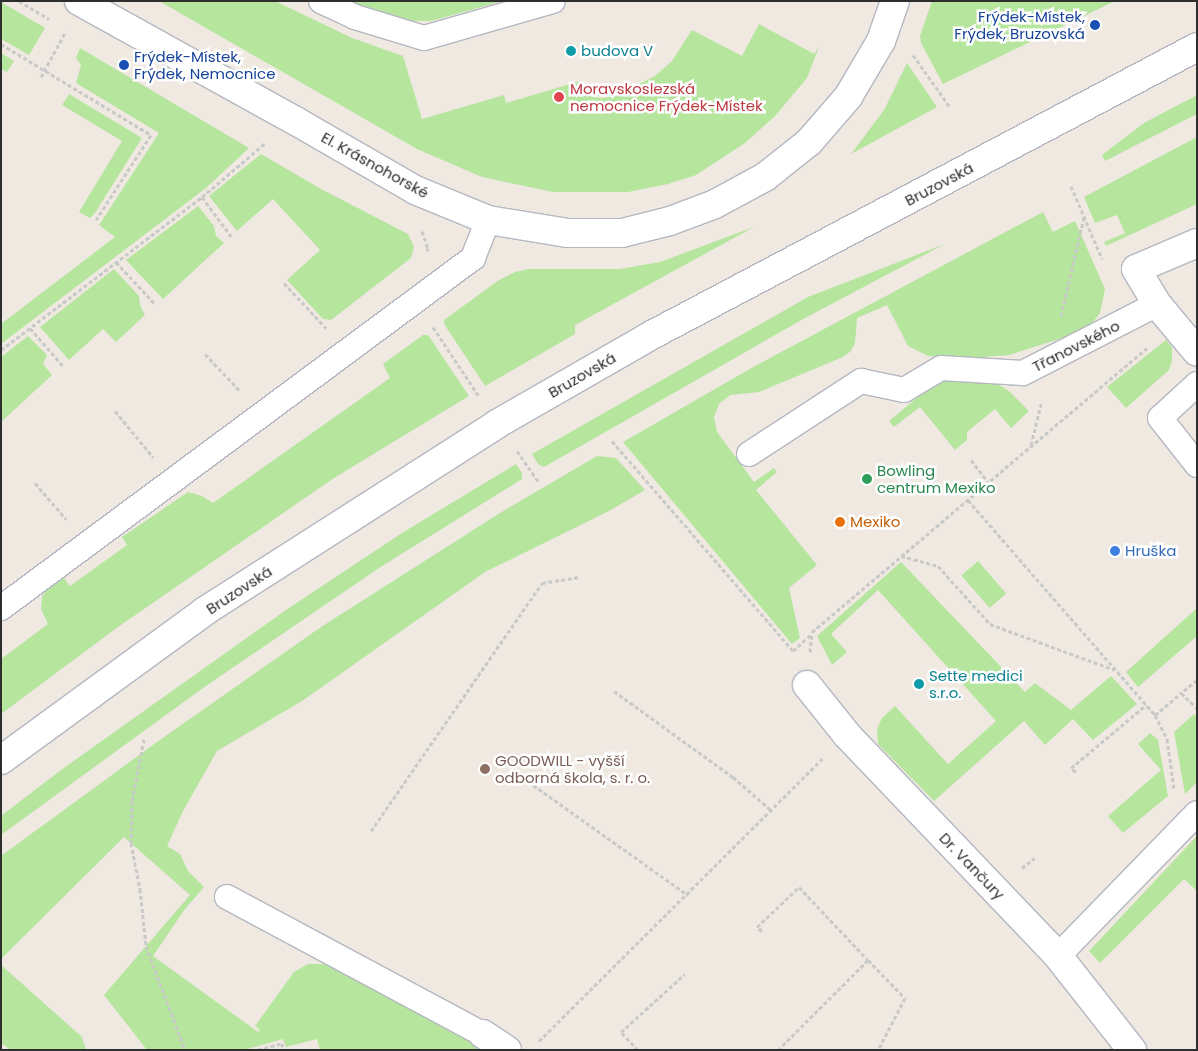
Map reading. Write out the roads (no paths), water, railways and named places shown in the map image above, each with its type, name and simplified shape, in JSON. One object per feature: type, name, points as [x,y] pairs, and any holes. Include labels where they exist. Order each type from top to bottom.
[{"type":"street","name":"El. Krásnohorské","points":[[79,1],[294,120],[415,190],[488,220],[567,233],[622,233],[670,221],[715,204],[765,177],[809,142],[848,97],[881,41],[895,1]]},
{"type":"street","name":"Bruzovská","points":[[1,760],[205,611],[497,424],[648,337],[1197,47]]},
{"type":"street","points":[[1197,243],[1136,269],[1157,304],[1197,352]]},
{"type":"street","name":"Dr. Vančury","points":[[807,685],[847,735],[1058,956],[1132,1050]]},
{"type":"street","points":[[483,1034],[507,1050]]},
{"type":"lane","points":[[321,1],[355,17],[424,38],[553,1]]},
{"type":"lane","points":[[1,608],[473,258],[488,220]]},
{"type":"lane","name":"Třanovského","points":[[749,454],[861,381],[904,390],[941,368],[1023,373],[1157,304]]},
{"type":"lane","points":[[1197,384],[1160,418],[1197,465]]},
{"type":"lane","points":[[1058,956],[1197,813]]},
{"type":"lane","points":[[227,897],[483,1034]]},
{"type":"place","name":"Frýdek-Místek, Frýdek, Bruzovská","points":[[1095,25]]},
{"type":"place","name":"budova V","points":[[571,51]]},
{"type":"place","name":"Frýdek-Místek, Frýdek, Nemocnice","points":[[124,65]]},
{"type":"place","name":"Moravskoslezská nemocnice Frýdek-Místek","points":[[559,97]]},
{"type":"place","name":"Bowling centrum Mexiko","points":[[867,479]]},
{"type":"place","name":"Mexiko","points":[[840,522]]},
{"type":"place","name":"Hruška","points":[[1115,551]]},
{"type":"place","name":"Sette medici s.r.o.","points":[[919,684]]},
{"type":"place","name":"GOODWILL - vyšší odborná škola, s. r. o.","points":[[485,769]]}]
